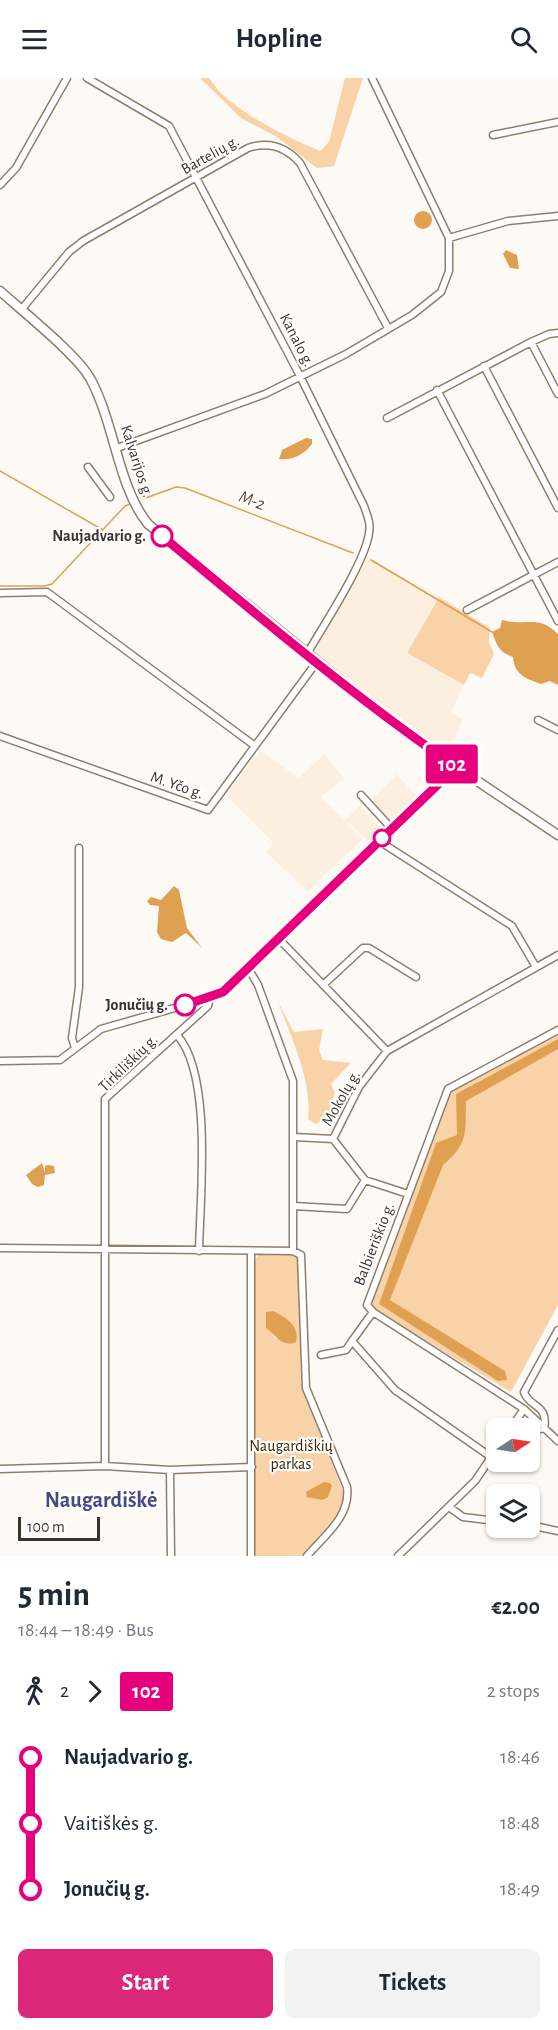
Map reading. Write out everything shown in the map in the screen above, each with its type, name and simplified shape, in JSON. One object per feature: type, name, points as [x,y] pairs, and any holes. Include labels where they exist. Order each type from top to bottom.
[{"type":"main road","name":"Kalvarijos g.","points":[[0,291],[88,374],[117,448],[134,504],[148,524],[306,655],[407,734],[558,835]]},
{"type":"street","points":[[0,185],[16,168],[67,78]]},
{"type":"street","name":"Kanalo g.","points":[[87,78],[170,126],[300,376],[364,506],[370,523],[367,541],[353,572],[306,655]]},
{"type":"street","points":[[117,448],[246,402],[300,376],[388,328],[429,303],[441,292],[449,271],[449,238],[372,78]]},
{"type":"street","points":[[493,135],[558,122]]},
{"type":"street","name":"Bartelių g.","points":[[21,310],[69,252],[117,222],[198,177],[257,145],[266,143],[291,153],[300,163],[388,328]]},
{"type":"street","points":[[449,238],[508,221],[558,216]]},
{"type":"street","points":[[387,418],[531,342],[549,334],[558,333]]},
{"type":"street","points":[[531,342],[558,394]]},
{"type":"street","points":[[484,366],[558,508]]},
{"type":"street","points":[[437,390],[558,621]]},
{"type":"street","points":[[88,467],[110,497]]},
{"type":"street","points":[[467,610],[558,562]]},
{"type":"street","points":[[0,593],[47,592],[255,746]]},
{"type":"street","name":"M. Yčo g.","points":[[0,736],[208,810],[316,663]]},
{"type":"street","points":[[538,720],[558,730]]},
{"type":"street","name":"Tirkiliškių g.","points":[[105,1466],[105,1100],[208,1006],[210,998],[223,992],[456,767]]},
{"type":"street","points":[[360,795],[392,829]]},
{"type":"street","points":[[379,841],[512,926],[536,967]]},
{"type":"street","points":[[75,1048],[72,1038],[79,987],[79,848]]},
{"type":"street","points":[[278,938],[387,1051]]},
{"type":"street","points":[[323,985],[363,948],[369,948],[416,976]]},
{"type":"street","name":"Mokolų g.","points":[[364,1180],[333,1139],[359,1087],[387,1051],[558,955]]},
{"type":"street","points":[[248,968],[258,985],[293,1081],[293,1251]]},
{"type":"street","points":[[0,1060],[54,1061],[64,1058],[101,1029],[210,998]]},
{"type":"street","name":"Balbieriškio g.","points":[[558,1030],[448,1089],[367,1305],[373,1312],[524,1409],[558,1441]]},
{"type":"street","points":[[177,1035],[196,1076],[200,1102],[199,1251]]},
{"type":"street","points":[[294,1137],[333,1139]]},
{"type":"street","points":[[293,1206],[347,1209],[364,1180],[408,1194]]},
{"type":"street","points":[[0,1248],[293,1251],[301,1255],[306,1388],[347,1487],[349,1501],[342,1516],[307,1556]]},
{"type":"street","points":[[251,1252],[251,1556]]},
{"type":"street","points":[[321,1355],[346,1350],[373,1312]]},
{"type":"street","points":[[540,1429],[544,1428],[546,1419],[541,1409],[526,1396],[525,1392],[558,1330]]},
{"type":"street","points":[[352,1341],[395,1390],[486,1454]]},
{"type":"street","points":[[518,1418],[524,1409]]},
{"type":"street","points":[[400,1555],[475,1481],[486,1464]]},
{"type":"street","points":[[0,1469],[105,1466],[171,1470],[252,1467]]},
{"type":"street","points":[[171,1470],[171,1556]]},
{"type":"street","points":[[449,1507],[463,1517],[486,1520]]},
{"type":"street","points":[[540,1528],[558,1531]]},
{"type":"shaded area","points":[[423,211],[429,214],[432,220],[429,226],[423,229],[417,226],[414,220],[417,214]]},
{"type":"shaded area","points":[[506,250],[517,255],[519,269],[510,268],[503,254]]},
{"type":"shaded area","points":[[306,438],[312,439],[312,444],[305,451],[293,458],[279,459],[282,450]]},
{"type":"shaded area","points":[[364,554],[439,597],[407,653],[464,685],[451,712],[463,719],[447,758],[314,657],[312,650]]},
{"type":"shaded area","points":[[502,620],[544,624],[558,634],[558,685],[550,681],[541,684],[518,672],[513,657],[499,648],[492,632],[500,628]]},
{"type":"shaded area","points":[[260,750],[299,778],[324,754],[344,778],[321,797],[363,839],[307,891],[266,852],[273,842],[226,795]]},
{"type":"shaded area","points":[[397,774],[419,799],[392,823],[373,801],[374,797]]},
{"type":"shaded area","points":[[360,806],[383,831],[371,844],[345,820]]},
{"type":"shaded area","points":[[174,886],[179,890],[187,928],[202,948],[186,933],[172,942],[161,939],[157,932],[159,906],[150,905],[147,901],[151,897],[161,900]]},
{"type":"shaded area","points":[[558,1039],[558,1049],[466,1101],[464,1137],[457,1150],[443,1165],[390,1300],[505,1371],[507,1380],[498,1381],[379,1304],[436,1143],[457,1135],[456,1094]]},
{"type":"shaded area","points":[[42,1163],[45,1173],[45,1166],[48,1165],[54,1166],[55,1173],[45,1175],[44,1185],[38,1187],[32,1184],[26,1175]]},
{"type":"shaded area","points":[[273,1311],[287,1319],[294,1327],[296,1342],[283,1342],[266,1328],[266,1312]]},
{"type":"shaded area","points":[[324,1482],[332,1486],[328,1497],[322,1500],[307,1497],[306,1492]]},
{"type":"green space","points":[[200,78],[209,78],[224,96],[258,120],[320,151],[329,142],[345,78],[363,78],[334,166],[317,168],[277,137],[241,118]]},
{"type":"green space","points":[[439,597],[490,628],[489,642],[494,654],[482,678],[470,673],[464,685],[407,653]]},
{"type":"green space","points":[[278,1002],[294,1032],[323,1029],[319,1050],[323,1060],[351,1063],[331,1084],[335,1092],[328,1115],[316,1124],[308,1119],[309,1105],[304,1076]]},
{"type":"green space","points":[[558,1033],[558,1305],[511,1392],[376,1311],[371,1300],[451,1091]]},
{"type":"green space","name":"Naugardiškių parkas","points":[[259,1254],[298,1256],[301,1382],[345,1496],[342,1509],[303,1556],[253,1556],[255,1260]],"holes":[[[278,1313],[292,1323],[276,1339],[271,1332]]]},
{"type":"waterway","points":[[0,471],[103,530]]},
{"type":"waterway","name":"M-2","points":[[143,499],[176,487],[185,488],[353,553]]},
{"type":"waterway","name":"M-2","points":[[0,586],[52,584],[125,506],[130,504]]},
{"type":"waterway","name":"M-2","points":[[371,560],[492,632]]},
{"type":"bus line","name":"102","points":[[162,536],[316,663],[407,734],[456,767],[223,992],[185,1005]]},
{"type":"place","name":"Naujadvario g.","points":[[162,536]]},
{"type":"place","name":"Jonučių g.","points":[[185,1005]]},
{"type":"district","name":"Naugardiškė","points":[[101,1500]]}]
